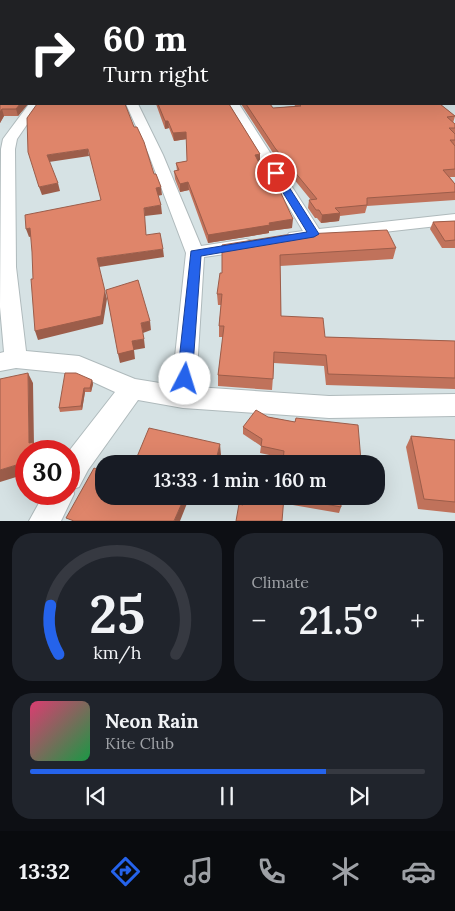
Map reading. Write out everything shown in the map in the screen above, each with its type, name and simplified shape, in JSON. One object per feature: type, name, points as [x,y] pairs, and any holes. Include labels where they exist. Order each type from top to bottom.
[{"type":"street","points":[[34,105],[10,139],[8,149],[6,267],[8,360],[79,365],[132,389],[183,397],[329,407],[455,405]]},
{"type":"street","points":[[132,105],[156,155],[195,253],[183,397]]},
{"type":"street","points":[[234,105],[314,234]]},
{"type":"street","points":[[278,240],[314,234],[455,219]]},
{"type":"street","points":[[195,253],[259,243]]},
{"type":"street","points":[[80,458],[132,389]]},
{"type":"street","points":[[44,521],[53,505]]},
{"type":"building","points":[[0,105],[19,105],[16,109],[2,109],[0,112]]},
{"type":"building","points":[[36,105],[125,105],[134,127],[137,127],[144,142],[154,174],[156,174],[161,187],[156,188],[161,205],[144,208],[146,235],[160,233],[163,249],[97,258],[105,291],[101,316],[35,331],[30,228],[26,229],[25,215],[101,200],[88,149],[47,155],[58,183],[39,187],[28,152],[27,118]]},
{"type":"building","points":[[158,105],[230,105],[260,154],[255,155],[273,190],[279,189],[293,219],[269,223],[270,225],[208,235],[188,182],[180,184],[174,171],[179,170],[176,163],[187,161],[186,132],[173,133],[168,121],[165,121]]},
{"type":"building","points":[[247,105],[271,105],[273,108],[300,105],[441,105],[455,116],[447,117],[455,124],[455,128],[449,128],[455,134],[455,140],[450,140],[455,146],[455,169],[443,170],[455,184],[455,192],[367,198],[367,205],[335,208],[340,213],[322,215],[309,200],[317,199],[275,148]]},
{"type":"building","points":[[455,221],[455,240],[445,241],[433,222]]},
{"type":"building","points":[[387,230],[396,248],[280,255],[281,316],[323,318],[325,337],[455,341],[455,378],[328,374],[326,355],[274,352],[273,379],[218,375],[224,326],[219,326],[222,294],[217,294],[220,273],[222,273],[222,245],[285,235]]},
{"type":"building","points":[[138,280],[150,321],[141,323],[144,339],[132,341],[134,350],[118,354],[106,290]]},
{"type":"building","points":[[28,373],[29,440],[15,440],[15,465],[0,470],[0,379]]},
{"type":"building","points":[[65,373],[76,373],[92,380],[90,388],[84,388],[81,406],[59,408]]},
{"type":"building","points":[[256,410],[268,417],[295,422],[296,418],[358,425],[360,455],[284,455],[284,451],[261,446],[262,439],[243,427]]},
{"type":"building","points":[[149,428],[220,444],[217,455],[138,455]]},
{"type":"building","points":[[411,436],[455,440],[455,502],[424,499]]},
{"type":"building","points":[[94,468],[95,505],[181,505],[174,521],[74,521],[66,518],[73,505],[80,505],[80,493]]},
{"type":"building","points":[[239,505],[283,505],[282,521],[236,521]]},
{"type":"route","points":[[185,379],[195,253],[314,234],[276,173]]}]
